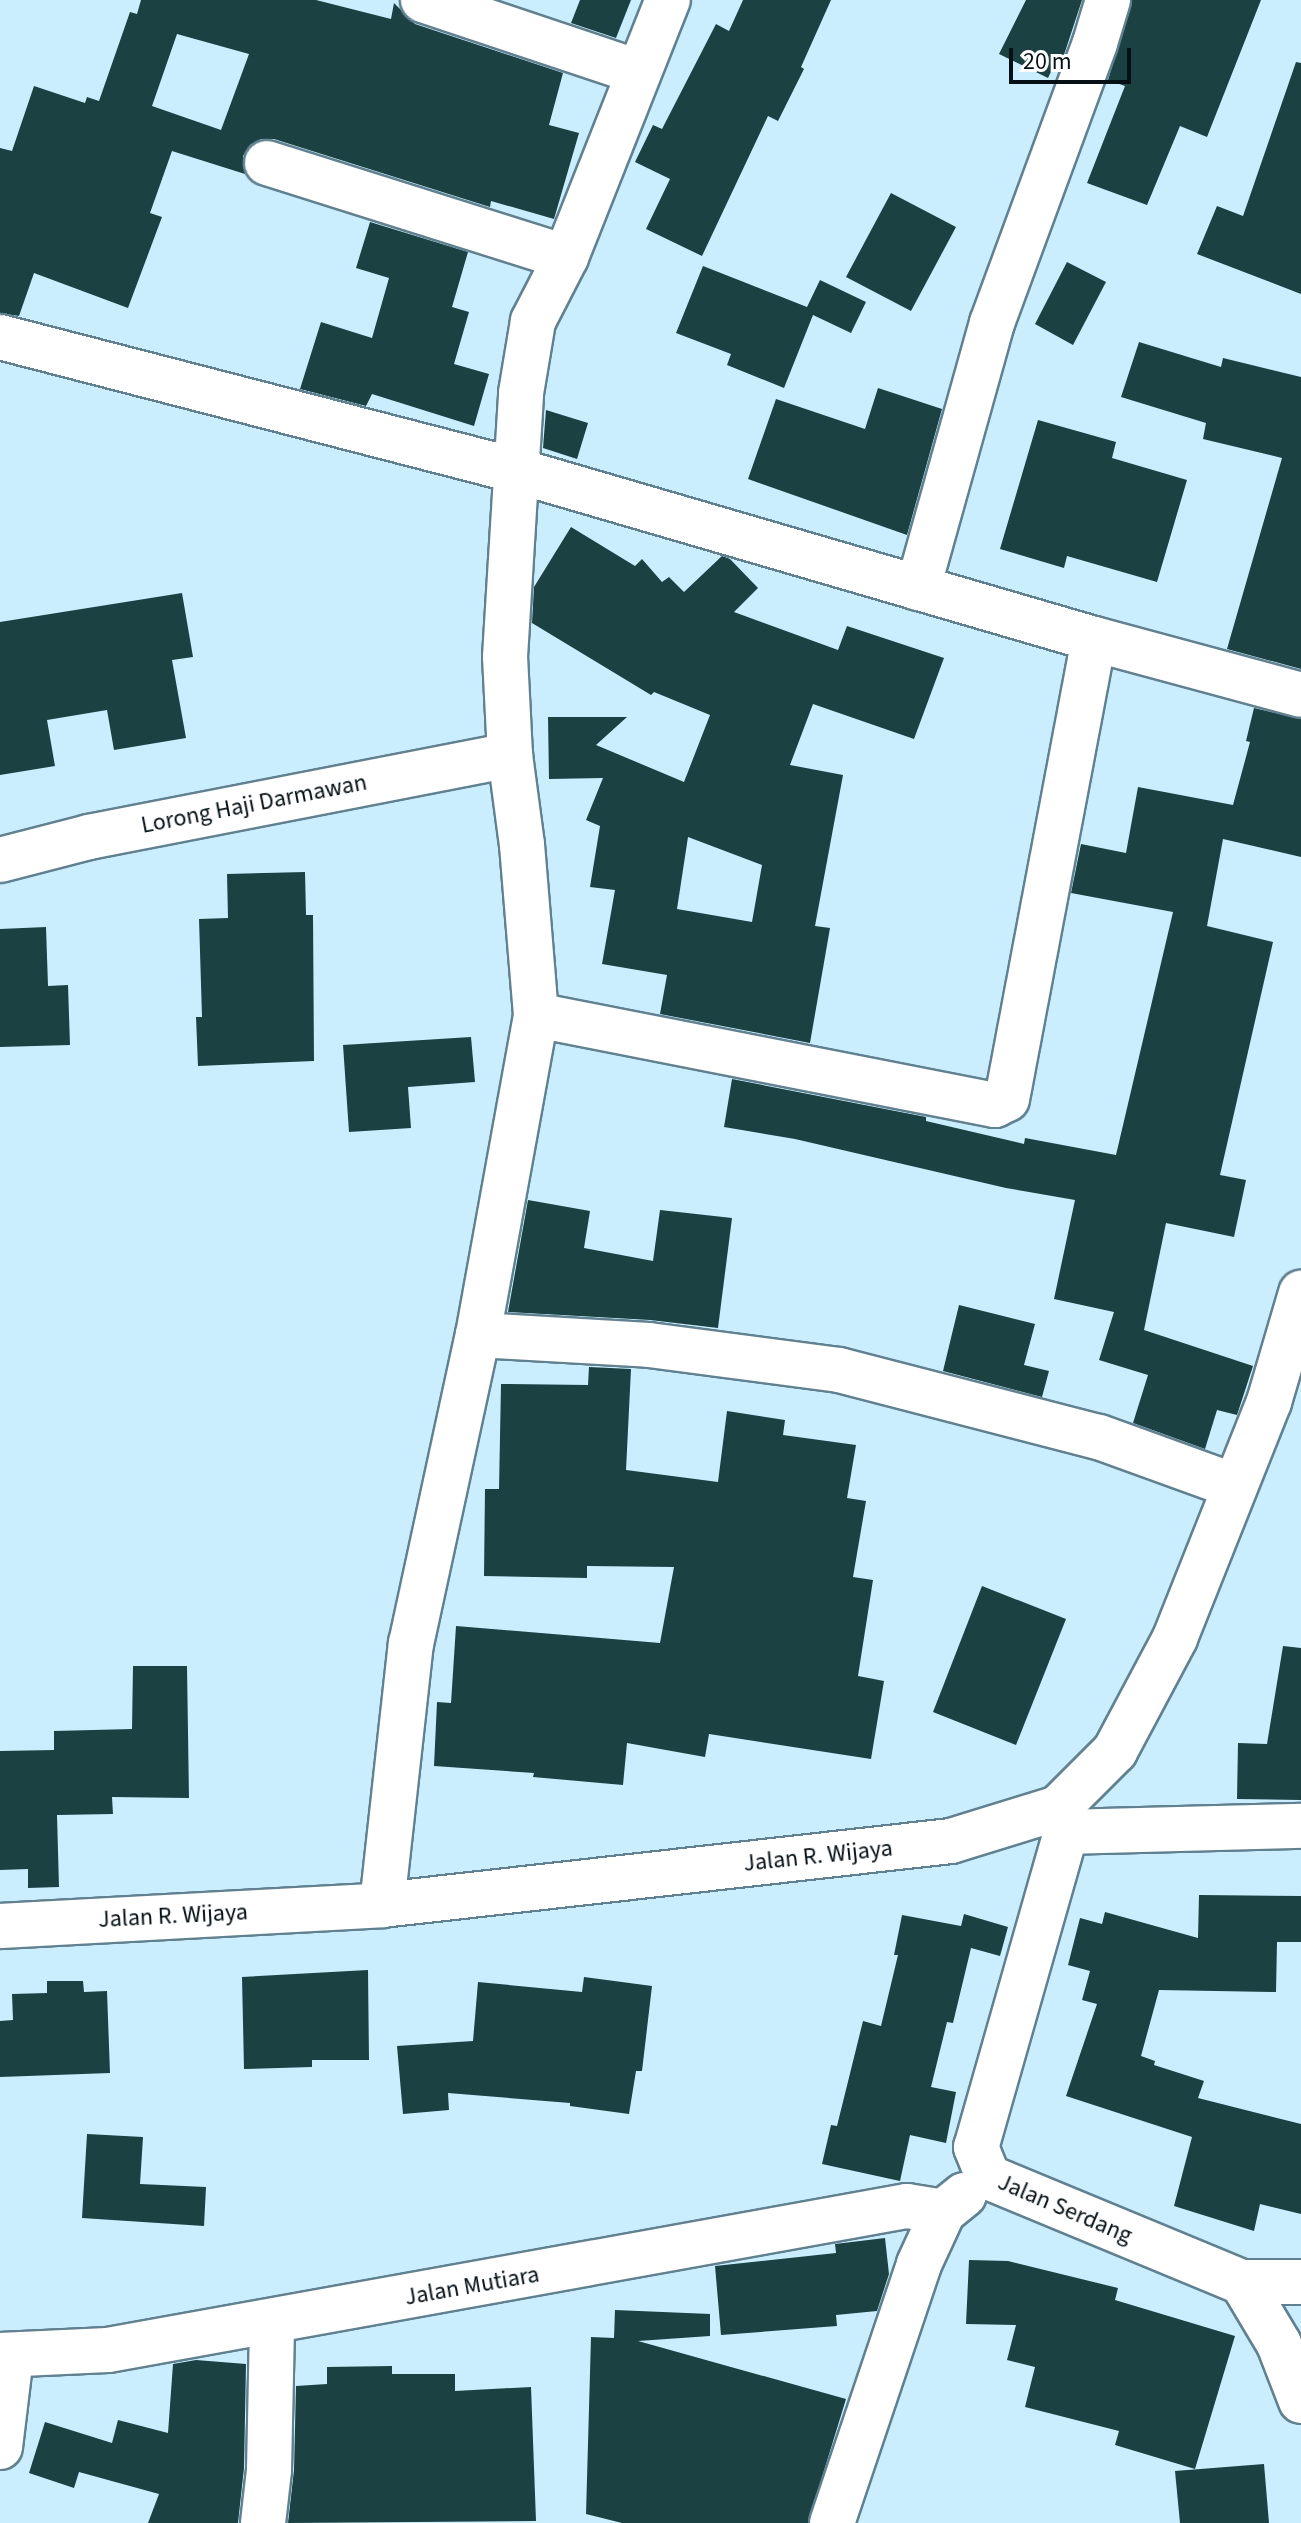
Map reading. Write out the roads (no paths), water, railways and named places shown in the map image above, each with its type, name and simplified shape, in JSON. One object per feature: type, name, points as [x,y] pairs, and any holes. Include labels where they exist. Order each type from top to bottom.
[{"type":"street","points":[[423,0],[638,72]]},
{"type":"street","points":[[382,1905],[411,1644],[478,1335],[536,1015],[522,845],[510,755],[505,657],[521,393],[533,321],[566,257],[668,0]]},
{"type":"street","points":[[918,588],[992,323],[1108,0]]},
{"type":"street","points":[[267,163],[566,257]]},
{"type":"street","points":[[0,337],[518,471],[1094,639],[1301,695]]},
{"type":"street","points":[[536,1015],[995,1105],[1007,1099],[1094,639]]},
{"type":"street","name":"Lorong Haji Darmawan","points":[[0,860],[120,831],[510,755]]},
{"type":"street","name":"Jalan R. Wijaya","points":[[0,1926],[382,1905],[951,1841],[1062,1820],[1115,1751],[1175,1638],[1269,1402],[1301,1293]]},
{"type":"street","points":[[478,1335],[649,1345],[839,1370],[1099,1437],[1234,1486]]},
{"type":"street","points":[[1062,1820],[1301,1826]]},
{"type":"street","name":"Jalan Serdang","points":[[1062,1820],[976,2147],[988,2177],[1242,2282]]},
{"type":"street","points":[[832,2523],[890,2343],[943,2212],[988,2177]]},
{"type":"street","name":"Jalan Mutiara","points":[[6,2356],[108,2350],[907,2206],[943,2212]]},
{"type":"street","points":[[1242,2282],[1301,2282]]},
{"type":"street","points":[[1242,2282],[1279,2344],[1301,2401]]},
{"type":"street","points":[[263,2523],[269,2470],[272,2321]]},
{"type":"street","points":[[0,2447],[6,2356]]}]
